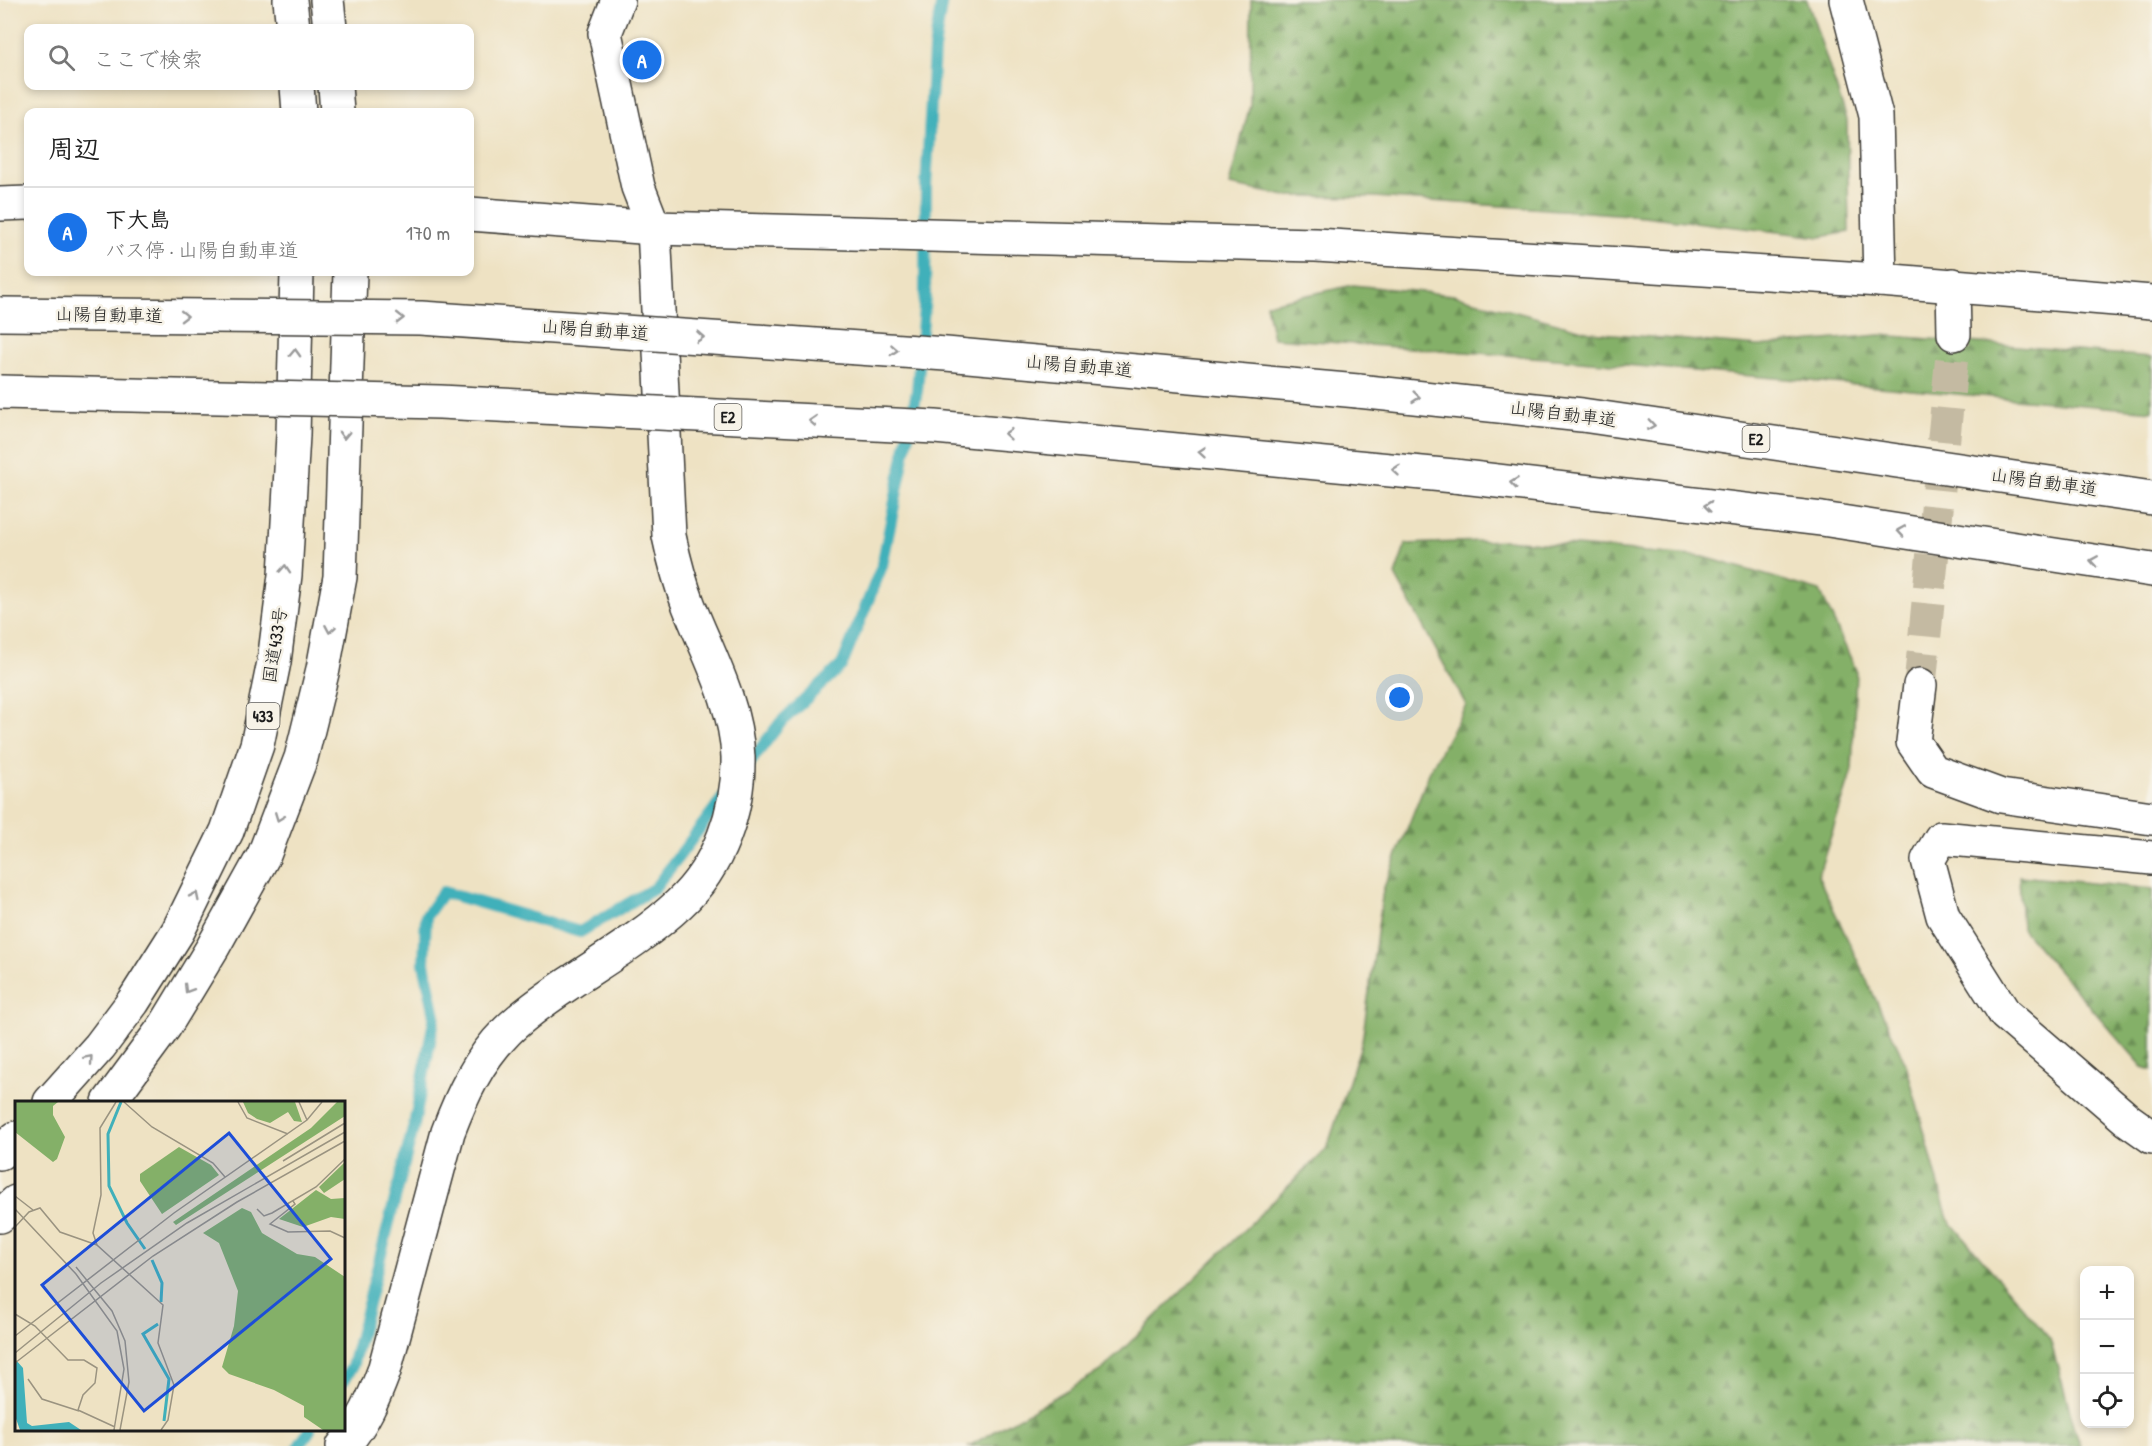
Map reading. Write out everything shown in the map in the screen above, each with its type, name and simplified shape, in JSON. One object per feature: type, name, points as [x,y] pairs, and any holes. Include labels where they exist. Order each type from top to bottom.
[{"type":"main road","points":[[290,0],[292,24]]},
{"type":"main road","points":[[327,0],[330,24]]},
{"type":"main road","points":[[343,1446],[371,1405],[384,1371],[448,1132],[462,1095],[482,1061],[507,1031],[538,1005],[655,924],[680,904],[702,879],[718,851],[730,820],[736,789],[734,723],[724,692],[688,604],[669,536],[654,228],[638,187],[605,33],[589,0]]},
{"type":"main road","points":[[605,33],[618,0]]},
{"type":"main road","points":[[1846,0],[1876,116],[1880,280]]},
{"type":"main road","points":[[297,90],[299,108]]},
{"type":"main road","points":[[335,90],[337,108]]},
{"type":"main road","points":[[0,204],[24,203]]},
{"type":"main road","points":[[474,214],[654,228],[1316,245],[1880,280],[2152,302]]},
{"type":"main road","name":"国道433号","points":[[51,1101],[100,1046],[126,1011],[178,931],[227,831],[257,745],[274,662],[285,574],[293,435],[297,276]]},
{"type":"main road","points":[[110,1101],[165,1026],[264,855],[301,758],[323,669],[340,577],[350,276]]},
{"type":"main road","points":[[1953,285],[1954,334]]},
{"type":"main road","name":"山陽自動車道","points":[[0,314],[421,318],[946,354],[1358,391],[1582,415],[2152,498]]},
{"type":"main road","name":"E2","points":[[0,392],[440,402],[934,427],[1454,476],[1822,519],[2152,570]]},
{"type":"main road","points":[[1814,447],[2152,475]]},
{"type":"main road","points":[[1920,685],[1913,742],[1933,771],[2001,796],[2152,818]]},
{"type":"main road","points":[[2152,858],[1941,838],[1928,861],[1943,916],[2005,1014],[2128,1120],[2152,1137]]},
{"type":"main road","points":[[0,1153],[15,1139]]},
{"type":"main road","points":[[0,1216],[15,1203]]},
{"type":"green space","points":[[1251,0],[1807,0],[1847,120],[1849,232],[1820,237],[1643,216],[1375,197],[1286,196],[1229,185],[1250,105]]},
{"type":"green space","points":[[1353,285],[1453,295],[1590,332],[1759,346],[1880,335],[2152,357],[2152,411],[1545,358],[1273,338],[1266,304]]},
{"type":"green space","points":[[1506,540],[1704,557],[1820,591],[1856,670],[1852,771],[1818,876],[1906,1064],[1948,1219],[2050,1339],[2080,1446],[969,1446],[1102,1370],[1327,1148],[1362,1042],[1383,890],[1431,768],[1466,705],[1395,575],[1406,544]]},
{"type":"green space","points":[[2019,876],[2152,889],[2152,1070],[2143,1067],[2022,929]]},
{"type":"waterway","points":[[745,769],[781,722],[842,665],[882,566],[917,391],[925,295],[926,187],[934,50],[942,0]]},
{"type":"waterway","points":[[345,1378],[352,1367],[414,1125],[435,1015],[424,963],[426,916],[443,892],[580,932],[655,888],[725,795]]},
{"type":"waterway","points":[[299,1446],[309,1431]]},
{"type":"tunnel","points":[[1920,685],[1954,334]]},
{"type":"place","name":"下大島","points":[[642,60]]}]
